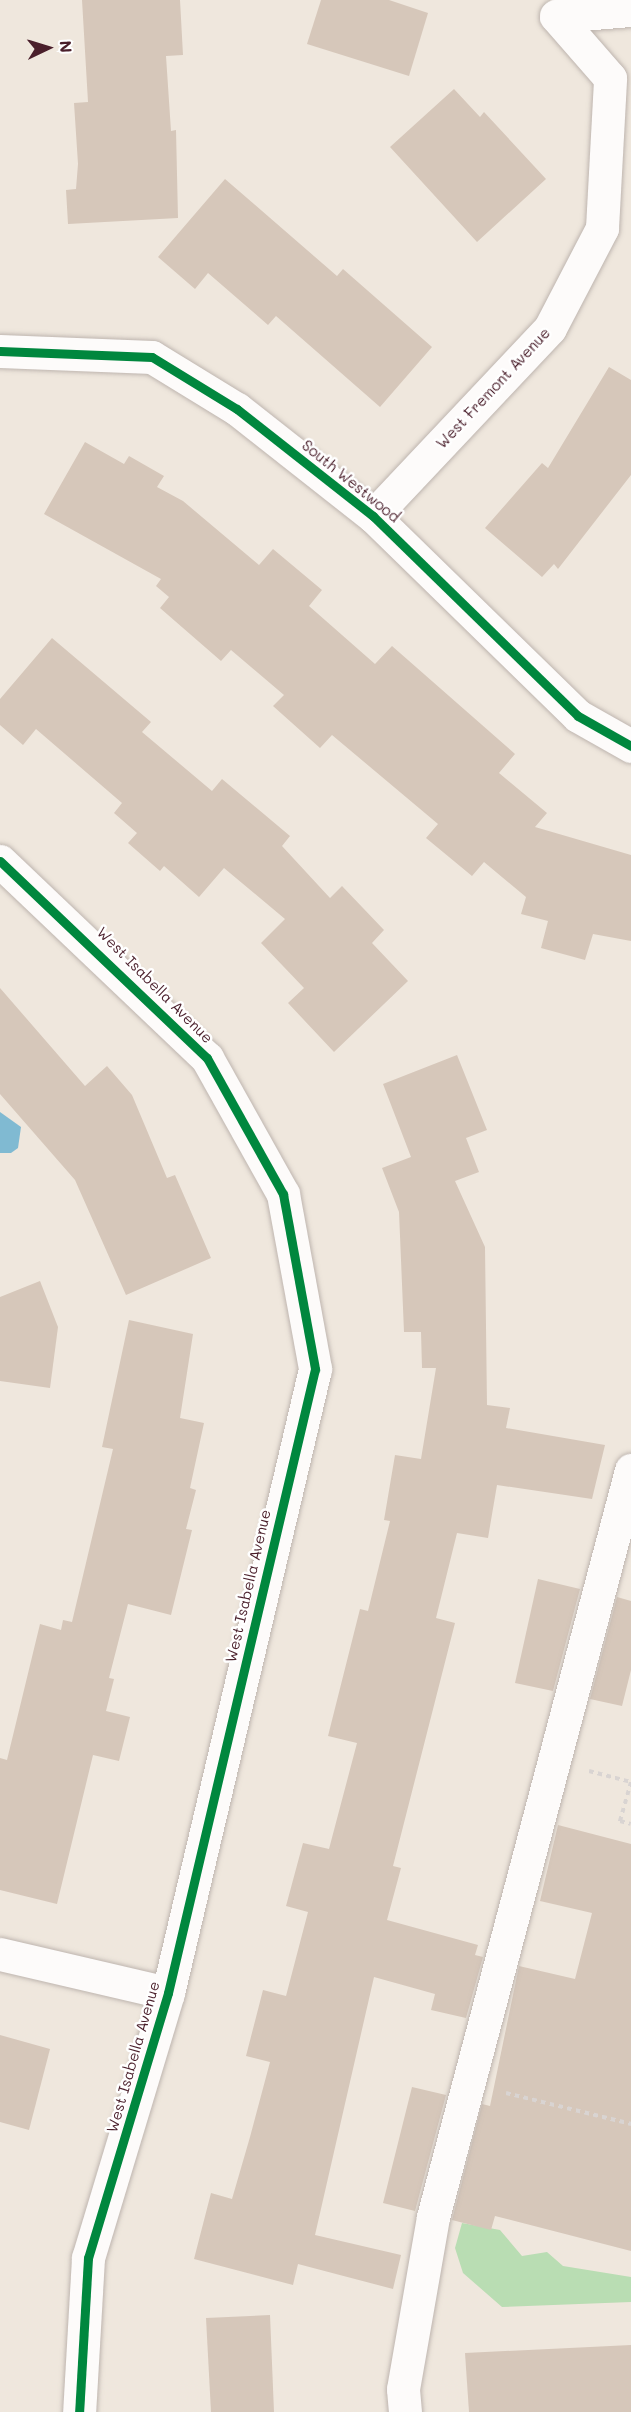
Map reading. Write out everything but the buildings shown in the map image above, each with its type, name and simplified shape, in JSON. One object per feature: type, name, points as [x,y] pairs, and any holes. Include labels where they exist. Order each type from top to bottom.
[{"type":"street","name":"West Fremont Avenue","points":[[373,516],[550,328],[602,228],[610,78],[556,16],[631,10]]},
{"type":"street","name":"South Westwood","points":[[0,351],[152,357],[237,409],[373,516],[578,716],[631,746]]},
{"type":"street","name":"West Isabella Avenue","points":[[0,861],[207,1058],[283,1194],[315,1369],[168,1993],[88,2258],[79,2412]]},
{"type":"street","points":[[405,2412],[403,2390],[433,2217],[631,1470]]},
{"type":"street","points":[[0,1954],[168,1993]]},
{"type":"path","points":[[631,1782],[620,1821],[631,1824]]},
{"type":"path","points":[[468,2084],[631,2124]]},
{"type":"green space","points":[[462,2223],[500,2230],[522,2256],[547,2252],[563,2266],[631,2277],[631,2302],[502,2307],[463,2273],[455,2248]]},
{"type":"water","points":[[0,1112],[21,1127],[18,1148],[11,1153],[0,1153]]},
{"type":"cycle path","points":[[0,351],[152,357],[237,409],[373,516],[578,716],[631,746]]},
{"type":"cycle path","points":[[0,861],[207,1058],[283,1194],[315,1369],[168,1993],[88,2258],[79,2412]]}]
